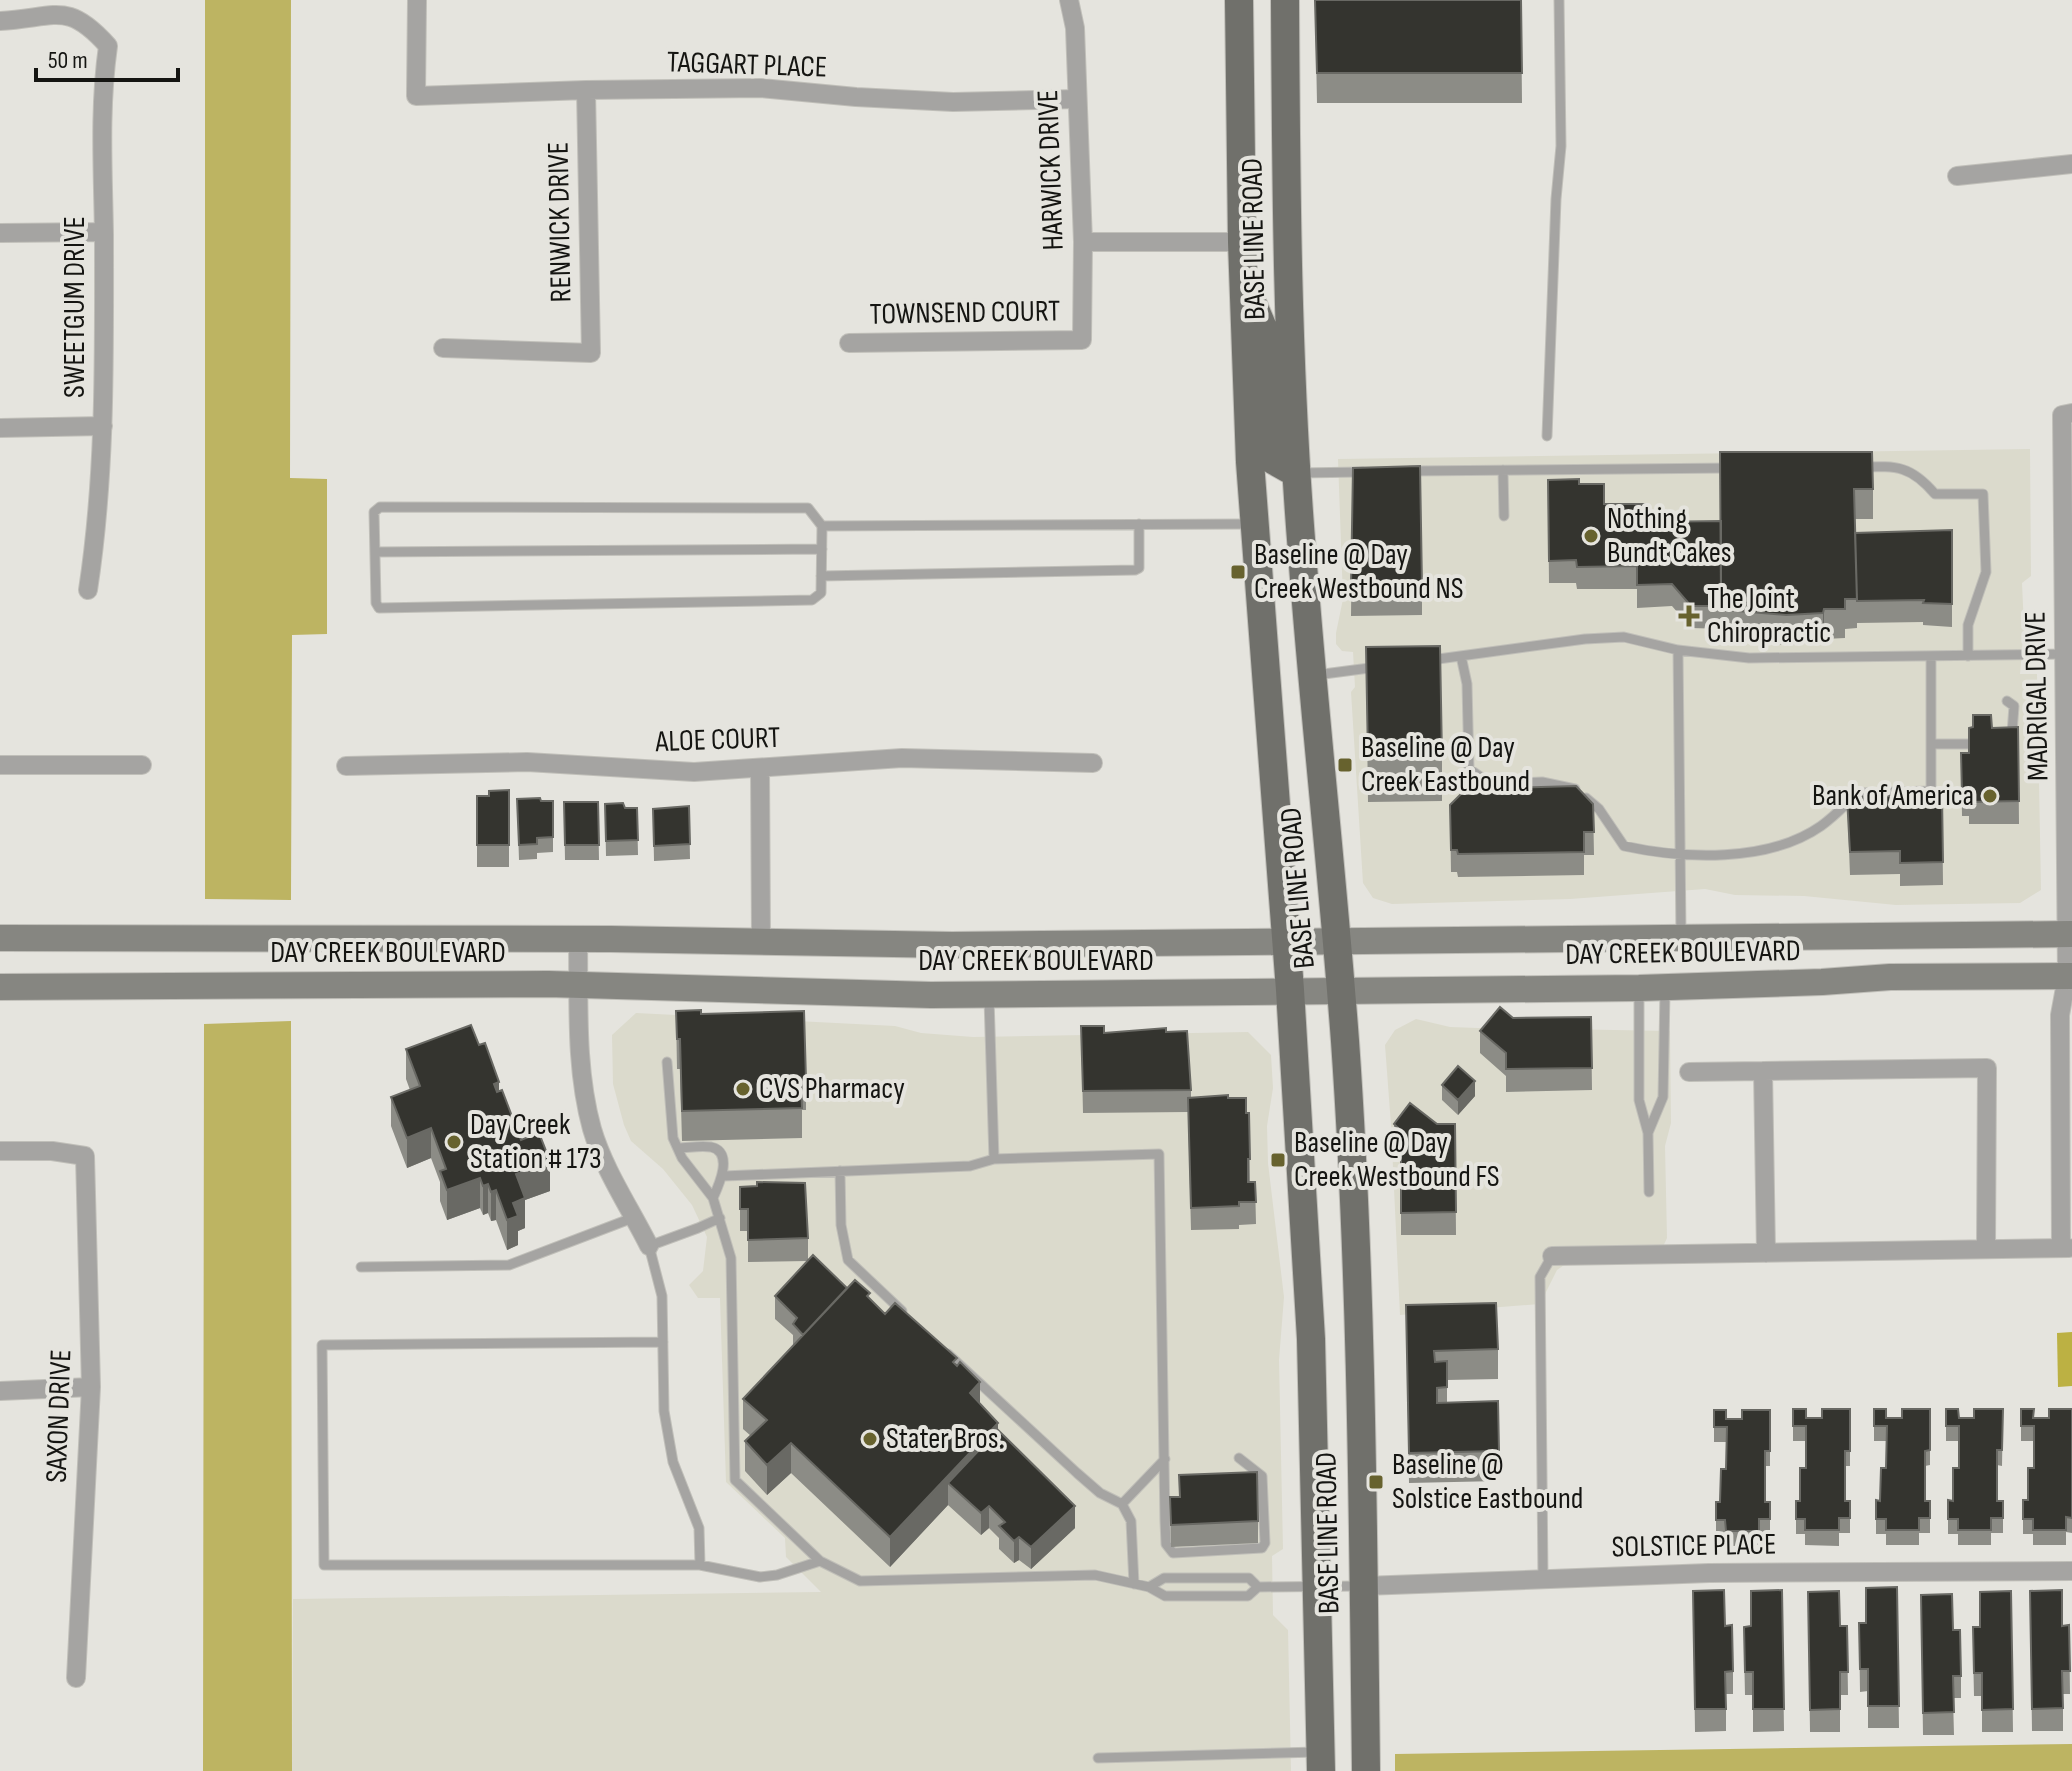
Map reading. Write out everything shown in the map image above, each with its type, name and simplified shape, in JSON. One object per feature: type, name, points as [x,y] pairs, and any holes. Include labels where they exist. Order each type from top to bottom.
[{"type":"main road","name":"BASE LINE ROAD","points":[[1239,0],[1242,242],[1254,524],[1290,990],[1311,1339],[1321,1762]]},
{"type":"main road","name":"BASE LINE ROAD","points":[[1285,0],[1288,311],[1296,473],[1341,990],[1357,1299],[1366,1771]]},
{"type":"main road","points":[[1244,285],[1269,342],[1273,460],[1296,473]]},
{"type":"main road","name":"DAY CREEK BOULEVARD","points":[[0,938],[578,939],[952,945],[2069,934]]},
{"type":"main road","name":"DAY CREEK BOULEVARD","points":[[0,987],[579,984],[989,995],[1652,987],[1890,977],[2070,981]]},
{"type":"street","name":"TAGGART PLACE","points":[[417,0],[416,96],[761,88],[953,102],[1077,99]]},
{"type":"street","name":"HARWICK DRIVE","points":[[1069,0],[1075,28],[1083,242],[1082,340]]},
{"type":"street","name":"SWEETGUM DRIVE","points":[[0,21],[61,12],[78,14],[108,46],[102,98],[103,426],[99,520],[88,590]]},
{"type":"street","name":"RENWICK DRIVE","points":[[443,348],[591,353],[586,90]]},
{"type":"street","points":[[1957,176],[2072,164]]},
{"type":"street","points":[[0,233],[104,232]]},
{"type":"street","points":[[1083,242],[1242,242]]},
{"type":"street","name":"TOWNSEND COURT","points":[[849,343],[1082,340]]},
{"type":"street","name":"MADRIGAL DRIVE","points":[[2066,1248],[2060,1015],[2070,981],[2064,654],[2067,414]]},
{"type":"street","points":[[0,428],[103,426]]},
{"type":"street","name":"ALOE COURT","points":[[346,766],[485,762],[694,772],[902,758],[1093,763]]},
{"type":"street","points":[[0,765],[142,765]]},
{"type":"street","points":[[760,768],[761,942]]},
{"type":"street","points":[[578,939],[583,1083],[590,1117],[598,1147],[649,1246]]},
{"type":"street","points":[[1689,1072],[1987,1068],[1986,1249]]},
{"type":"street","points":[[1763,1071],[1766,1253]]},
{"type":"street","name":"SAXON DRIVE","points":[[0,1151],[52,1151],[85,1156],[91,1387],[76,1678]]},
{"type":"street","points":[[1552,1256],[2066,1248]]},
{"type":"street","points":[[0,1391],[91,1387]]},
{"type":"street","name":"SOLSTICE PLACE","points":[[1364,1586],[1709,1573],[2072,1571]]},
{"type":"lane","points":[[1547,436],[1556,199],[1561,146],[1559,0]]},
{"type":"lane","points":[[1845,467],[1892,467],[1919,475],[1935,494],[1983,494],[1986,572],[1968,625],[1968,656]]},
{"type":"lane","points":[[1399,471],[1736,468]]},
{"type":"lane","points":[[1503,470],[1504,516]]},
{"type":"lane","points":[[1296,473],[1370,472]]},
{"type":"lane","points":[[380,507],[808,508],[822,526],[822,549],[821,593],[812,600],[379,608],[376,603],[374,512],[380,507]]},
{"type":"lane","points":[[821,576],[1135,570],[1139,568],[1139,524]]},
{"type":"lane","points":[[822,526],[1254,524]]},
{"type":"lane","points":[[375,552],[822,549]]},
{"type":"lane","points":[[1414,662],[1585,639],[1624,637],[1678,650],[1749,658],[2064,654]]},
{"type":"lane","points":[[1678,650],[1681,938]]},
{"type":"lane","points":[[1461,656],[1467,684],[1469,769],[1491,784],[1542,782],[1575,789],[1599,809],[1624,846],[1655,853],[1724,856],[1779,845],[1820,827],[1858,793],[1931,791],[1931,656]]},
{"type":"lane","points":[[1314,675],[1383,666]]},
{"type":"lane","points":[[2000,744],[2012,733],[2014,706],[2007,701]]},
{"type":"lane","points":[[1931,744],[1986,744]]},
{"type":"lane","points":[[1649,1192],[1648,1133],[1639,1100],[1652,987]]},
{"type":"lane","points":[[1648,1133],[1663,1097],[1652,987]]},
{"type":"lane","points":[[989,995],[994,1159]]},
{"type":"lane","points":[[667,1062],[673,1138],[682,1158],[713,1198],[731,1258],[735,1480],[820,1561],[860,1581],[1095,1575],[1149,1587],[1165,1596],[1248,1596],[1258,1587],[1249,1578],[1164,1578],[1149,1587]]},
{"type":"lane","points":[[678,1148],[714,1148],[720,1152],[724,1176],[713,1198]]},
{"type":"lane","points":[[724,1176],[970,1166],[994,1159],[1159,1154],[1166,1544],[1173,1553],[1262,1548],[1265,1543],[1262,1476],[1239,1458]]},
{"type":"lane","points":[[840,1171],[841,1225],[848,1260],[909,1317]]},
{"type":"lane","points":[[361,1267],[509,1265],[635,1217]]},
{"type":"lane","points":[[700,1565],[699,1528],[673,1462],[664,1411],[662,1296],[649,1246],[720,1218]]},
{"type":"lane","points":[[1543,1578],[1540,1277],[1552,1256]]},
{"type":"lane","points":[[663,1342],[322,1345],[324,1565],[700,1565],[760,1577],[777,1575],[820,1561]]},
{"type":"lane","points":[[939,1345],[1100,1493],[1122,1504],[1131,1521],[1134,1584]]},
{"type":"lane","points":[[1122,1504],[1165,1459]]},
{"type":"lane","name":"SOLSTICE PLACE","points":[[1258,1587],[1364,1586]]},
{"type":"lane","points":[[1098,1758],[1321,1762]]},
{"type":"shaded area","points":[[205,0],[291,0],[290,478],[327,479],[327,634],[292,635],[291,900],[205,899]]},
{"type":"shaded area","points":[[2030,449],[2031,576],[2022,583],[2024,628],[2020,674],[2037,674],[2041,890],[2020,903],[1896,905],[1804,896],[1735,895],[1705,889],[1570,899],[1392,904],[1373,898],[1363,883],[1351,692],[1355,687],[1353,652],[1342,651],[1336,644],[1343,599],[1338,459]]},
{"type":"shaded area","points":[[636,1013],[895,1026],[921,1033],[973,1037],[1248,1032],[1271,1055],[1273,1088],[1267,1126],[1268,1163],[1284,1297],[1279,1360],[1283,1549],[1272,1556],[1273,1615],[1288,1630],[1291,1771],[292,1771],[293,1599],[821,1592],[786,1557],[785,1538],[726,1482],[720,1298],[698,1298],[689,1285],[703,1271],[707,1237],[692,1205],[663,1169],[631,1141],[613,1084],[612,1035]]},
{"type":"shaded area","points":[[1416,1019],[1450,1027],[1542,1026],[1557,1029],[1670,1031],[1671,1123],[1665,1146],[1667,1238],[1656,1262],[1567,1263],[1557,1270],[1540,1304],[1400,1315],[1385,1045],[1395,1030]]},
{"type":"shaded area","points":[[291,1021],[292,1771],[203,1771],[204,1024]]},
{"type":"shaded area","points":[[2072,1332],[2072,1386],[2058,1387],[2057,1333]]},
{"type":"shaded area","points":[[2072,1744],[2072,1771],[1395,1771],[1395,1754]]},
{"type":"building","points":[[1315,0],[1521,0],[1522,73],[1317,73]]},
{"type":"building","points":[[1720,452],[1872,452],[1873,489],[1854,489],[1857,599],[1845,599],[1845,609],[1824,609],[1823,613],[1786,615],[1726,610],[1726,599],[1721,599]]},
{"type":"building","points":[[1420,466],[1422,586],[1351,587],[1353,468]]},
{"type":"building","points":[[1579,479],[1579,484],[1604,484],[1604,504],[1647,504],[1647,522],[1721,521],[1721,606],[1691,606],[1672,584],[1637,585],[1637,566],[1577,567],[1576,560],[1549,561],[1548,480]]},
{"type":"building","points":[[1952,530],[1952,604],[1923,603],[1924,600],[1857,601],[1855,533]]},
{"type":"building","points":[[1440,646],[1442,757],[1368,758],[1366,647]]},
{"type":"building","name":"Bank of America","points":[[1973,715],[1991,715],[1992,728],[2018,727],[2019,801],[1969,802],[1969,793],[1962,794],[1961,753],[1969,753],[1969,728],[1973,727]]},
{"type":"building","points":[[1576,786],[1593,804],[1594,832],[1584,832],[1584,852],[1458,854],[1457,850],[1451,850],[1450,805],[1466,789]]},
{"type":"building","points":[[509,790],[509,845],[477,845],[477,796],[489,796],[489,791]]},
{"type":"building","points":[[1942,795],[1943,862],[1900,863],[1900,851],[1850,852],[1847,797]]},
{"type":"building","points":[[540,798],[541,801],[553,801],[553,837],[537,838],[537,844],[519,845],[517,799]]},
{"type":"building","points":[[564,802],[598,802],[599,845],[565,845]]},
{"type":"building","points":[[623,803],[625,808],[637,808],[638,840],[606,841],[605,804]]},
{"type":"building","points":[[689,806],[690,844],[654,846],[653,809]]},
{"type":"building","points":[[1500,1007],[1513,1018],[1591,1017],[1592,1068],[1506,1069],[1506,1053],[1480,1031]]},
{"type":"building","name":"CVS Pharmacy","points":[[701,1010],[701,1014],[804,1011],[806,1080],[801,1080],[802,1108],[682,1111],[676,1011]]},
{"type":"building","name":"Day Creek Station # 173","points":[[471,1025],[479,1045],[485,1043],[499,1082],[494,1084],[497,1092],[502,1090],[521,1140],[539,1133],[550,1161],[516,1174],[525,1198],[513,1203],[518,1216],[507,1220],[496,1190],[491,1192],[488,1184],[483,1186],[480,1178],[447,1190],[440,1171],[446,1169],[431,1128],[407,1138],[391,1097],[420,1086],[406,1049]]},
{"type":"building","points":[[1081,1026],[1104,1026],[1104,1033],[1166,1028],[1166,1032],[1187,1031],[1191,1090],[1083,1091]]},
{"type":"building","points":[[1458,1066],[1475,1081],[1458,1100],[1442,1085]]},
{"type":"building","points":[[1228,1095],[1228,1098],[1246,1098],[1246,1113],[1249,1113],[1248,1182],[1255,1182],[1256,1202],[1239,1202],[1239,1206],[1191,1208],[1188,1098]]},
{"type":"building","points":[[1410,1103],[1437,1124],[1455,1124],[1456,1212],[1401,1213],[1401,1131],[1394,1124]]},
{"type":"building","points":[[757,1182],[805,1183],[808,1238],[748,1240],[748,1209],[740,1209],[740,1187],[757,1186]]},
{"type":"building","points":[[813,1255],[847,1288],[803,1335],[793,1324],[797,1318],[775,1296]]},
{"type":"building","name":"Stater Bros.","points":[[855,1280],[870,1293],[867,1296],[885,1314],[895,1303],[957,1358],[953,1362],[957,1366],[960,1362],[980,1382],[970,1393],[998,1423],[890,1537],[791,1443],[767,1465],[745,1441],[767,1420],[743,1399]]},
{"type":"building","points":[[1496,1303],[1498,1349],[1434,1351],[1435,1362],[1447,1361],[1447,1387],[1437,1388],[1437,1403],[1498,1401],[1499,1451],[1409,1453],[1406,1305]]},
{"type":"building","points":[[1793,1409],[1806,1409],[1806,1418],[1822,1418],[1822,1409],[1850,1409],[1850,1451],[1845,1451],[1845,1501],[1850,1501],[1850,1518],[1839,1518],[1839,1530],[1805,1530],[1805,1519],[1796,1519],[1796,1501],[1800,1501],[1800,1468],[1806,1468],[1806,1426],[1793,1426]]},
{"type":"building","points":[[1874,1409],[1886,1409],[1886,1418],[1902,1418],[1902,1409],[1930,1409],[1930,1450],[1925,1451],[1925,1501],[1930,1501],[1930,1518],[1919,1518],[1919,1530],[1886,1530],[1886,1519],[1876,1519],[1881,1468],[1886,1468],[1887,1426],[1874,1426]]},
{"type":"building","points":[[1946,1409],[1958,1409],[1959,1418],[1974,1418],[1974,1409],[2003,1409],[2002,1450],[1997,1450],[1997,1501],[2003,1501],[2003,1518],[1991,1518],[1991,1530],[1958,1530],[1958,1519],[1948,1519],[1948,1500],[1953,1501],[1953,1468],[1959,1468],[1959,1426],[1946,1426]]},
{"type":"building","points":[[2021,1409],[2034,1409],[2033,1418],[2049,1418],[2049,1409],[2072,1409],[2072,1518],[2066,1517],[2066,1530],[2033,1530],[2033,1519],[2023,1519],[2023,1500],[2028,1500],[2028,1468],[2034,1468],[2034,1426],[2021,1426]]},
{"type":"building","points":[[1714,1410],[1726,1410],[1726,1419],[1742,1419],[1742,1410],[1770,1410],[1770,1451],[1765,1451],[1765,1502],[1770,1502],[1770,1519],[1759,1519],[1759,1531],[1726,1531],[1725,1520],[1716,1520],[1721,1469],[1726,1469],[1727,1427],[1714,1427]]},
{"type":"building","points":[[998,1430],[1075,1506],[1031,1547],[1019,1537],[1014,1541],[999,1526],[1005,1522],[989,1506],[981,1513],[948,1483]]},
{"type":"building","points":[[1257,1472],[1258,1521],[1171,1525],[1170,1497],[1180,1497],[1179,1475]]},
{"type":"building","points":[[1897,1587],[1899,1706],[1868,1706],[1868,1669],[1860,1669],[1859,1623],[1866,1623],[1866,1588]]},
{"type":"building","points":[[1724,1590],[1725,1626],[1732,1625],[1733,1671],[1725,1672],[1726,1709],[1695,1709],[1693,1591]]},
{"type":"building","points":[[1782,1590],[1784,1709],[1753,1709],[1753,1672],[1745,1672],[1744,1627],[1751,1626],[1751,1591]]},
{"type":"building","points":[[2062,1590],[2062,1626],[2069,1625],[2070,1671],[2062,1671],[2063,1708],[2032,1709],[2030,1591]]},
{"type":"building","points":[[1839,1591],[1840,1626],[1847,1626],[1848,1672],[1840,1672],[1840,1709],[1810,1710],[1808,1592]]},
{"type":"building","points":[[2011,1591],[2013,1709],[1982,1710],[1982,1673],[1974,1673],[1973,1627],[1980,1627],[1980,1592]]},
{"type":"building","points":[[1952,1594],[1953,1630],[1960,1630],[1961,1676],[1953,1676],[1954,1712],[1923,1713],[1921,1595]]},
{"type":"place","name":"Nothing Bundt Cakes","points":[[1591,536]]},
{"type":"place","name":"Baseline @ Day Creek Westbound NS","points":[[1238,572]]},
{"type":"place","name":"The Joint Chiropractic","points":[[1689,616]]},
{"type":"place","name":"Baseline @ Day Creek Eastbound","points":[[1345,765]]},
{"type":"place","name":"Bank of America","points":[[1990,796]]},
{"type":"place","name":"CVS Pharmacy","points":[[743,1089]]},
{"type":"place","name":"Day Creek Station # 173","points":[[454,1142]]},
{"type":"place","name":"Baseline @ Day Creek Westbound FS","points":[[1278,1160]]},
{"type":"place","name":"Stater Bros.","points":[[870,1439]]},
{"type":"place","name":"Baseline @ Solstice Eastbound","points":[[1376,1482]]}]
